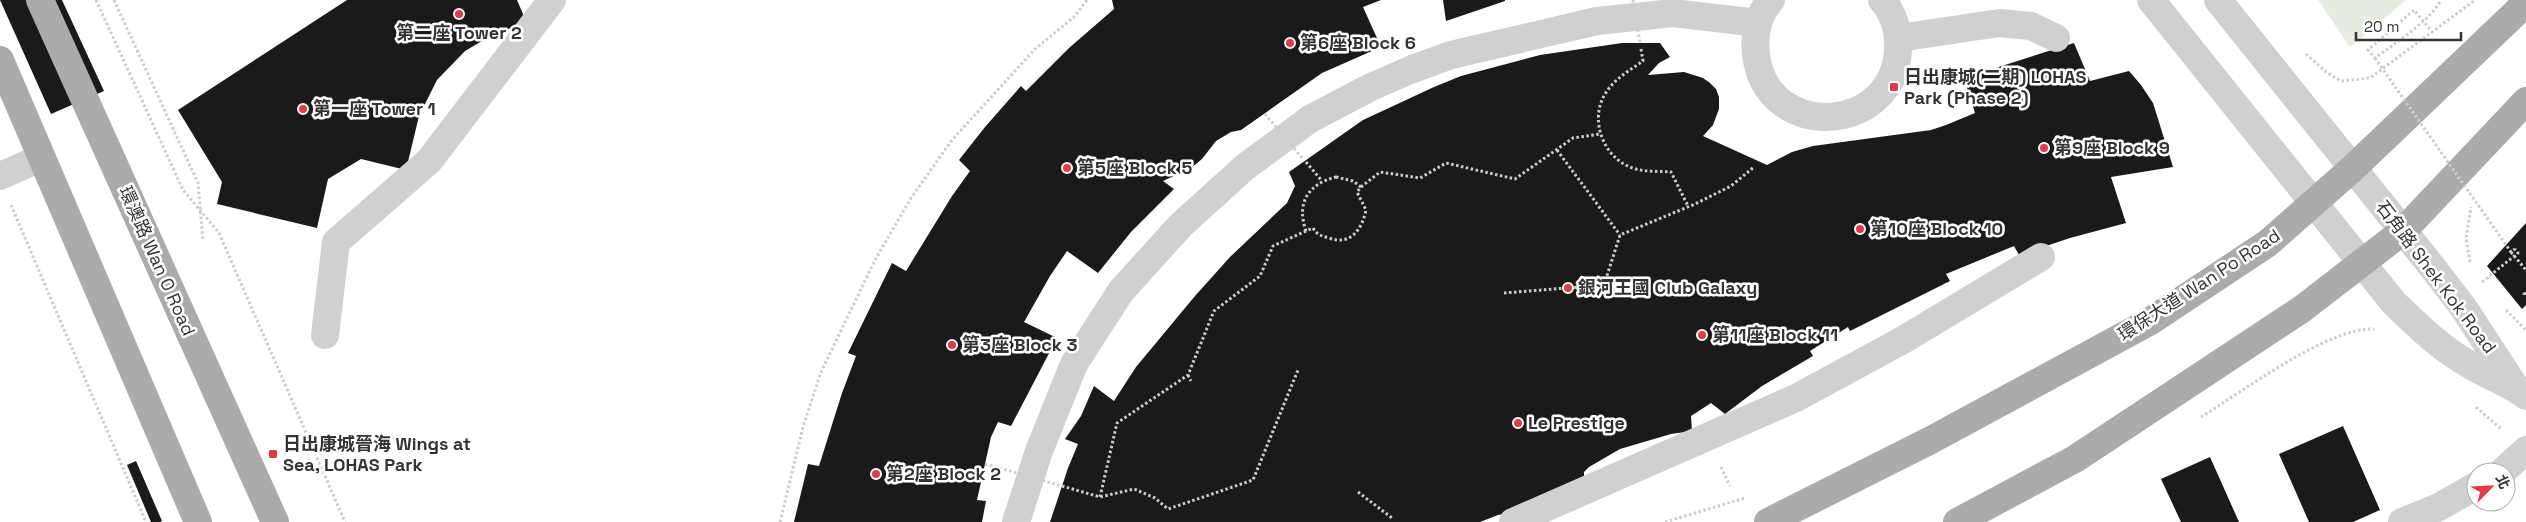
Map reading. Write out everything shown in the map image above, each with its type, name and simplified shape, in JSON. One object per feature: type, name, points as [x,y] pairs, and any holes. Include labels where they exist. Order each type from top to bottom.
[{"type":"main road","name":"環澳路 Wan O Road","points":[[40,0],[275,522]]},
{"type":"main road","name":"環保大道 Wan Po Road","points":[[1768,522],[1931,440],[2149,322],[2268,243],[2353,168],[2526,3]]},
{"type":"main road","points":[[0,60],[198,522]]},
{"type":"main road","points":[[1957,522],[2075,459],[2302,310],[2403,231],[2526,101]]},
{"type":"street","points":[[325,335],[336,242],[430,161],[552,0]]},
{"type":"street","points":[[1771,0],[1758,23],[1754,46],[1758,69],[1766,83],[1786,106],[1808,116],[1831,118],[1854,113],[1873,101],[1892,76],[1897,62],[1899,38],[1895,22],[1882,0]]},
{"type":"street","name":"石角路 Shek Kok Road","points":[[2151,0],[2394,303],[2430,337],[2471,366],[2521,392]]},
{"type":"street","name":"石角路 Shek Kok Road","points":[[2218,0],[2463,307],[2521,392]]},
{"type":"street","points":[[1016,522],[1040,450],[1074,364],[1121,291],[1181,225],[1245,168],[1310,119],[1371,87],[1451,55],[1597,21],[1673,13],[1758,23]]},
{"type":"street","points":[[1899,38],[1999,23],[2031,26],[2056,38]]},
{"type":"street","points":[[4,186],[42,158]]},
{"type":"street","points":[[1513,522],[1796,398],[1903,340],[2041,257]]},
{"type":"street","points":[[2513,462],[2526,450]]},
{"type":"street","points":[[2402,522],[2443,514],[2466,494]]},
{"type":"path","points":[[96,0],[183,190],[219,233],[345,522]]},
{"type":"path","points":[[114,0],[198,183],[203,241]]},
{"type":"path","points":[[780,522],[802,427],[821,372],[875,260],[911,198],[952,140],[1035,49],[1074,17],[1087,0]]},
{"type":"path","points":[[1633,0],[1643,61],[1620,76],[1606,91],[1598,116],[1600,134],[1608,150],[1620,162],[1636,169],[1671,172],[1688,206]]},
{"type":"path","points":[[2375,58],[2436,9],[2441,0]]},
{"type":"path","points":[[2304,52],[2326,72],[2341,81],[2370,78],[2475,0]]},
{"type":"path","points":[[2433,33],[2414,10],[2368,50],[2511,252],[2526,270]]},
{"type":"path","points":[[1265,114],[1322,181]]},
{"type":"path","points":[[1100,497],[1117,423],[1188,375],[1214,311],[1260,276],[1273,246],[1314,228],[1320,235],[1335,240],[1352,239],[1359,230],[1364,218],[1365,205],[1357,192],[1380,172],[1420,178],[1446,163],[1515,179],[1573,138],[1600,134]]},
{"type":"path","points":[[1557,150],[1620,235]]},
{"type":"path","points":[[1504,292],[1604,285],[1620,235],[1731,186],[1754,167]]},
{"type":"path","points":[[1306,231],[1303,213],[1309,190],[1322,181],[1336,177],[1345,178],[1361,187]]},
{"type":"path","points":[[4,186],[146,522]]},
{"type":"path","points":[[2472,269],[2466,238],[2472,206],[2479,191]]},
{"type":"path","points":[[2476,276],[2480,284],[2518,252],[2515,249],[2511,252]]},
{"type":"path","points":[[985,464],[1100,497],[1134,489],[1155,498],[1168,509],[1253,480],[1298,370]]},
{"type":"path","points":[[1188,375],[1191,381]]},
{"type":"path","points":[[1358,492],[1392,518]]},
{"type":"path","points":[[1197,493],[1199,498]]},
{"type":"shaded area","points":[[2318,0],[2406,0],[2350,47]]},
{"type":"building","points":[[0,0],[62,0],[104,91],[51,114]]},
{"type":"building","points":[[347,0],[517,0],[526,21],[465,51],[437,80],[419,116],[406,170],[361,159],[328,179],[317,228],[217,204],[222,182],[178,110]]},
{"type":"building","points":[[1112,0],[1381,0],[1363,7],[1381,47],[1322,73],[1241,130],[1231,132],[1216,141],[1202,159],[1191,168],[1163,181],[1174,189],[1131,232],[1098,273],[1067,251],[1050,276],[1024,322],[1057,338],[1011,426],[998,422],[991,437],[977,500],[986,501],[982,522],[794,522],[808,464],[819,466],[856,356],[848,353],[892,263],[906,271],[952,196],[970,171],[959,160],[985,127],[1021,86],[1026,91],[1069,48],[1114,9]]},
{"type":"building","points":[[1443,0],[1505,0],[1505,1],[1446,21]]},
{"type":"building","name":"銀河王國 Club Galaxy","points":[[1622,43],[1660,43],[1670,57],[1659,63],[1648,75],[1684,72],[1703,78],[1710,83],[1716,89],[1719,97],[1719,109],[1713,125],[1703,136],[1767,165],[1792,152],[1813,146],[1931,130],[1946,125],[1975,113],[1964,78],[2074,43],[2090,81],[2129,71],[2141,85],[2153,103],[2173,167],[2111,177],[2126,223],[2070,238],[2019,255],[2014,246],[1946,274],[1950,281],[1850,331],[1848,327],[1810,351],[1813,356],[1762,386],[1725,414],[1711,403],[1691,416],[1692,431],[1671,434],[1620,449],[1589,467],[1584,472],[1584,477],[1511,513],[1498,515],[1480,522],[1050,522],[1078,444],[1065,439],[1081,416],[1094,386],[1114,401],[1136,367],[1195,296],[1230,257],[1287,203],[1295,186],[1289,172],[1363,120],[1461,76],[1540,55]]},
{"type":"building","points":[[2526,223],[2526,305],[2522,309],[2487,266]]},
{"type":"building","points":[[2343,426],[2380,510],[2353,522],[2309,522],[2279,454]]},
{"type":"building","points":[[2210,457],[2239,522],[2181,522],[2161,479]]},
{"type":"building","points":[[136,461],[162,521],[160,522],[151,522],[127,465]]},
{"type":"place","name":"第二座 Tower 2","points":[[459,14]]},
{"type":"place","name":"第6座 Block 6","points":[[1290,43]]},
{"type":"place","name":"日出康城(二期) LOHAS Park (Phase 2)","points":[[1894,87]]},
{"type":"place","name":"第一座 Tower 1","points":[[303,109]]},
{"type":"place","name":"第9座 Block 9","points":[[2044,148]]},
{"type":"place","name":"第5座 Block 5","points":[[1067,168]]},
{"type":"place","name":"第10座 Block 10","points":[[1860,229]]},
{"type":"place","name":"銀河王國 Club Galaxy","points":[[1568,288]]},
{"type":"place","name":"第11座 Block 11","points":[[1702,335]]},
{"type":"place","name":"第3座 Block 3","points":[[952,345]]},
{"type":"place","name":"Le Prestige","points":[[1518,423]]},
{"type":"place","name":"日出康城晉海 Wings at Sea, LOHAS Park","points":[[273,454]]},
{"type":"place","name":"第2座 Block 2","points":[[876,474]]}]
